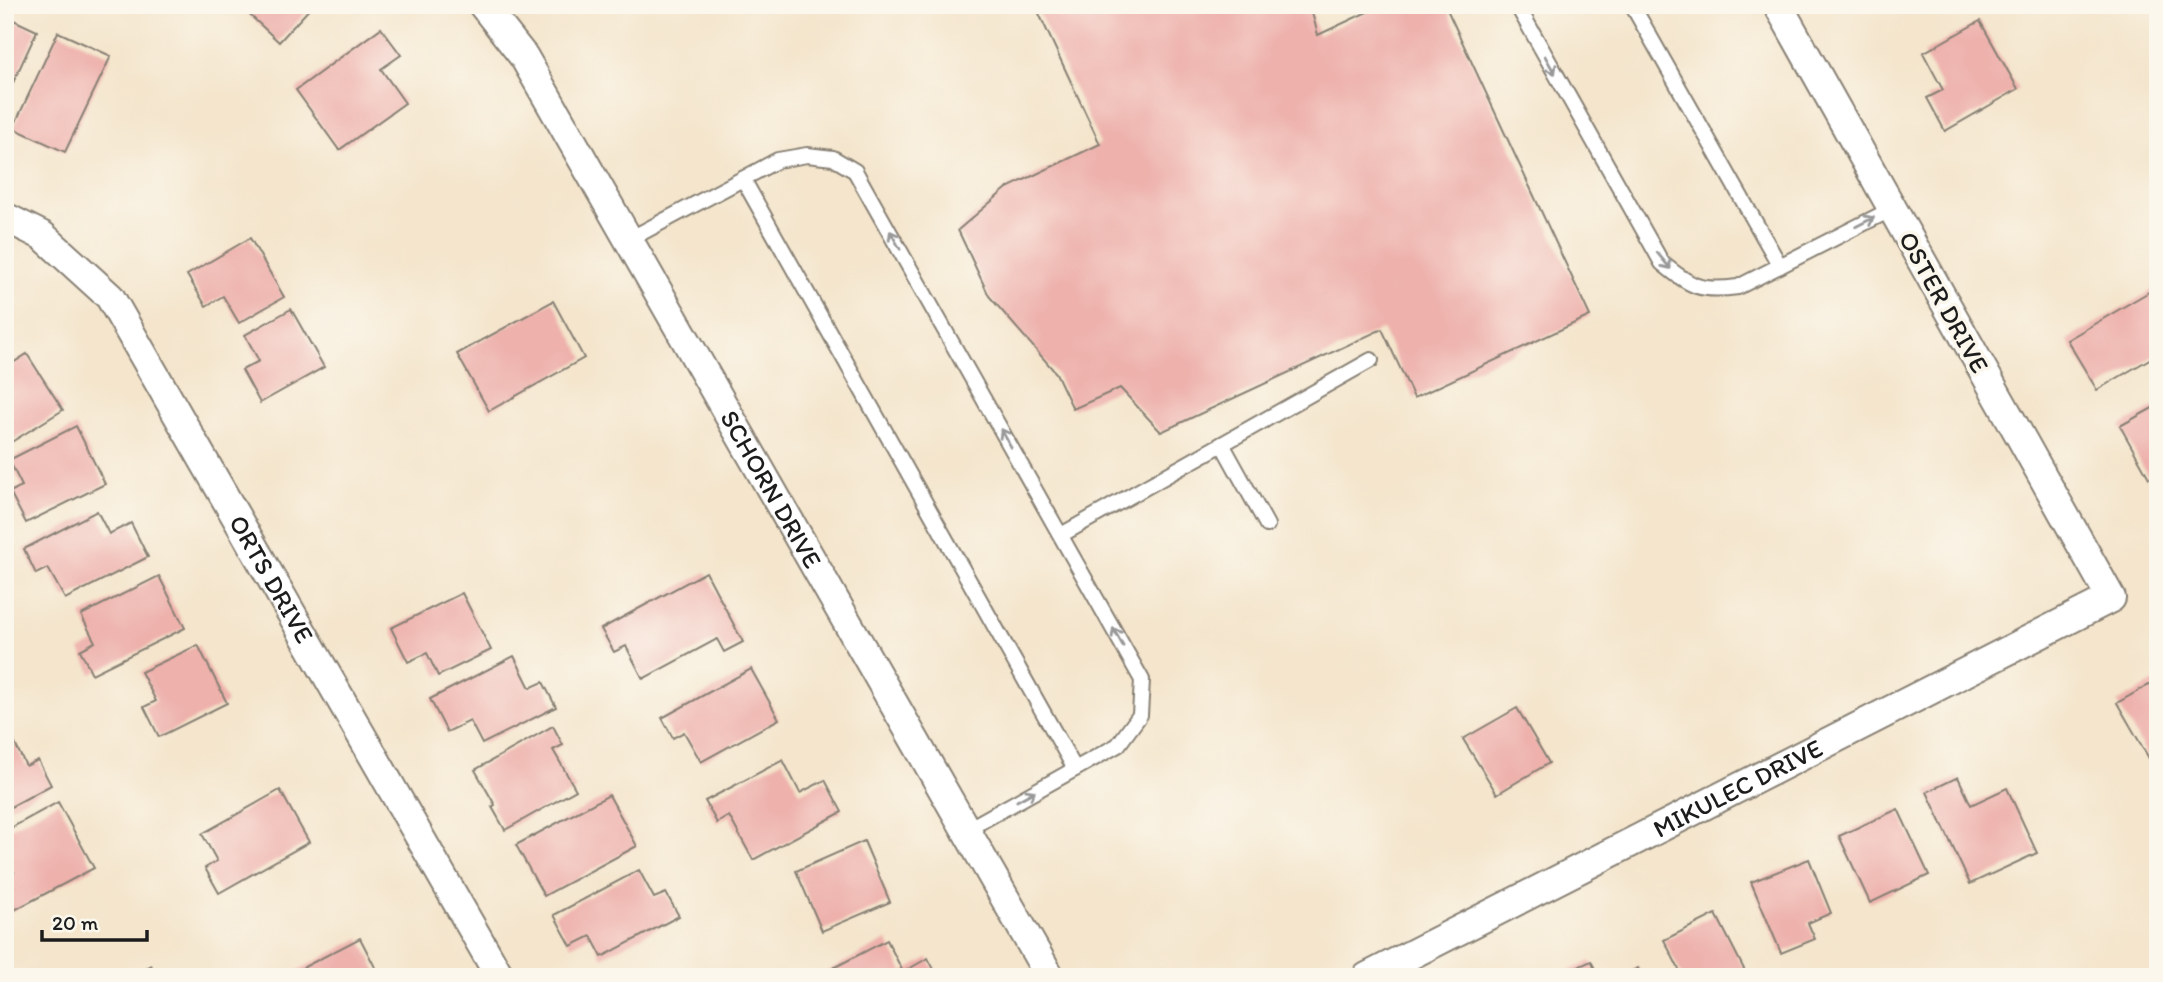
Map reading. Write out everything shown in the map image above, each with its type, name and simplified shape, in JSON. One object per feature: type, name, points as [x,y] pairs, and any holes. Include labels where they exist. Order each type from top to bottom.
[{"type":"street","name":"SCHORN DRIVE","points":[[482,5],[524,57],[1050,977]]},
{"type":"street","name":"OSTER DRIVE","points":[[1777,5],[2111,598]]},
{"type":"street","name":"ORTS DRIVE","points":[[5,218],[43,236],[110,297],[500,977]]},
{"type":"street","name":"MIKULEC DRIVE","points":[[1367,977],[2111,598]]},
{"type":"lane","points":[[1517,5],[1662,263],[1685,282],[1711,290],[1738,287],[1892,209]]},
{"type":"lane","points":[[1632,5],[1780,266]]},
{"type":"lane","points":[[628,240],[778,160],[807,155],[833,158],[855,171],[1142,680],[1140,715],[1118,745],[966,830]]},
{"type":"lane","points":[[743,179],[1075,769]]},
{"type":"lane","points":[[1061,535],[1371,360]]},
{"type":"lane","points":[[1222,444],[1267,525]]},
{"type":"building","points":[[239,5],[313,5],[279,42]]},
{"type":"building","points":[[1035,5],[1310,5],[1318,35],[1382,5],[1445,5],[1590,316],[1414,398],[1382,329],[1161,432],[1120,388],[1073,409],[1056,373],[989,296],[958,230],[1007,188],[1100,144]]},
{"type":"building","points":[[5,16],[37,31],[5,100]]},
{"type":"building","points":[[1980,21],[2018,89],[1945,131],[1927,98],[1943,90],[1923,53]]},
{"type":"building","points":[[381,28],[401,55],[381,69],[405,103],[339,150],[296,90]]},
{"type":"building","points":[[58,32],[111,56],[65,152],[13,128]]},
{"type":"building","points":[[250,238],[284,297],[239,323],[223,296],[206,306],[187,275]]},
{"type":"building","points":[[2154,289],[2158,296],[2158,354],[2097,390],[2067,340]]},
{"type":"building","points":[[553,301],[584,358],[489,411],[457,354]]},
{"type":"building","points":[[291,309],[324,367],[260,403],[242,370],[259,361],[245,335]]},
{"type":"building","points":[[27,354],[63,410],[5,446],[5,368]]},
{"type":"building","points":[[2158,405],[2158,473],[2149,478],[2120,426]]},
{"type":"building","points":[[76,426],[105,484],[26,523],[10,492],[22,486],[9,460]]},
{"type":"building","points":[[97,511],[109,534],[131,523],[148,557],[65,599],[48,568],[36,574],[24,549]]},
{"type":"building","points":[[706,572],[743,642],[724,652],[717,639],[643,679],[626,646],[614,652],[601,629]]},
{"type":"building","points":[[159,576],[185,628],[92,674],[80,650],[95,642],[81,615]]},
{"type":"building","points":[[462,593],[491,650],[438,676],[427,653],[408,662],[391,628]]},
{"type":"building","points":[[198,645],[227,703],[159,737],[144,707],[156,701],[141,672]]},
{"type":"building","points":[[514,656],[530,688],[543,682],[556,707],[482,744],[470,721],[447,732],[430,699]]},
{"type":"building","points":[[751,669],[779,719],[701,762],[684,732],[673,738],[662,718]]},
{"type":"building","points":[[2158,680],[2158,774],[2117,703]]},
{"type":"building","points":[[1517,708],[1549,763],[1497,794],[1463,739]]},
{"type":"building","points":[[553,726],[563,745],[553,750],[576,790],[505,830],[492,807],[495,805],[475,770]]},
{"type":"building","points":[[10,734],[26,766],[38,760],[51,785],[5,810],[5,737]]},
{"type":"building","points":[[783,760],[800,793],[825,780],[842,812],[753,860],[729,816],[717,823],[705,801]]},
{"type":"building","points":[[1958,777],[1971,805],[2007,788],[2037,853],[1970,884],[1927,792]]},
{"type":"building","points":[[280,790],[309,842],[219,893],[205,868],[217,861],[202,834]]},
{"type":"building","points":[[609,795],[637,846],[544,896],[516,845]]},
{"type":"building","points":[[58,802],[94,868],[5,915],[5,877],[14,872],[5,856],[5,831]]},
{"type":"building","points":[[1898,809],[1929,875],[1870,903],[1839,836]]},
{"type":"building","points":[[864,841],[890,902],[822,931],[796,871]]},
{"type":"building","points":[[1809,859],[1831,913],[1808,923],[1815,939],[1781,953],[1751,882]]},
{"type":"building","points":[[639,870],[654,898],[666,893],[679,916],[602,957],[591,936],[571,946],[554,915]]},
{"type":"building","points":[[1716,914],[1748,977],[1683,977],[1664,940]]},
{"type":"building","points":[[360,938],[380,977],[285,977]]},
{"type":"building","points":[[887,940],[903,972],[928,958],[938,977],[816,977]]},
{"type":"building","points":[[1591,961],[1599,977],[1556,977]]},
{"type":"building","points":[[151,965],[157,977],[128,977]]},
{"type":"building","points":[[1638,968],[1642,977],[1619,977]]}]
